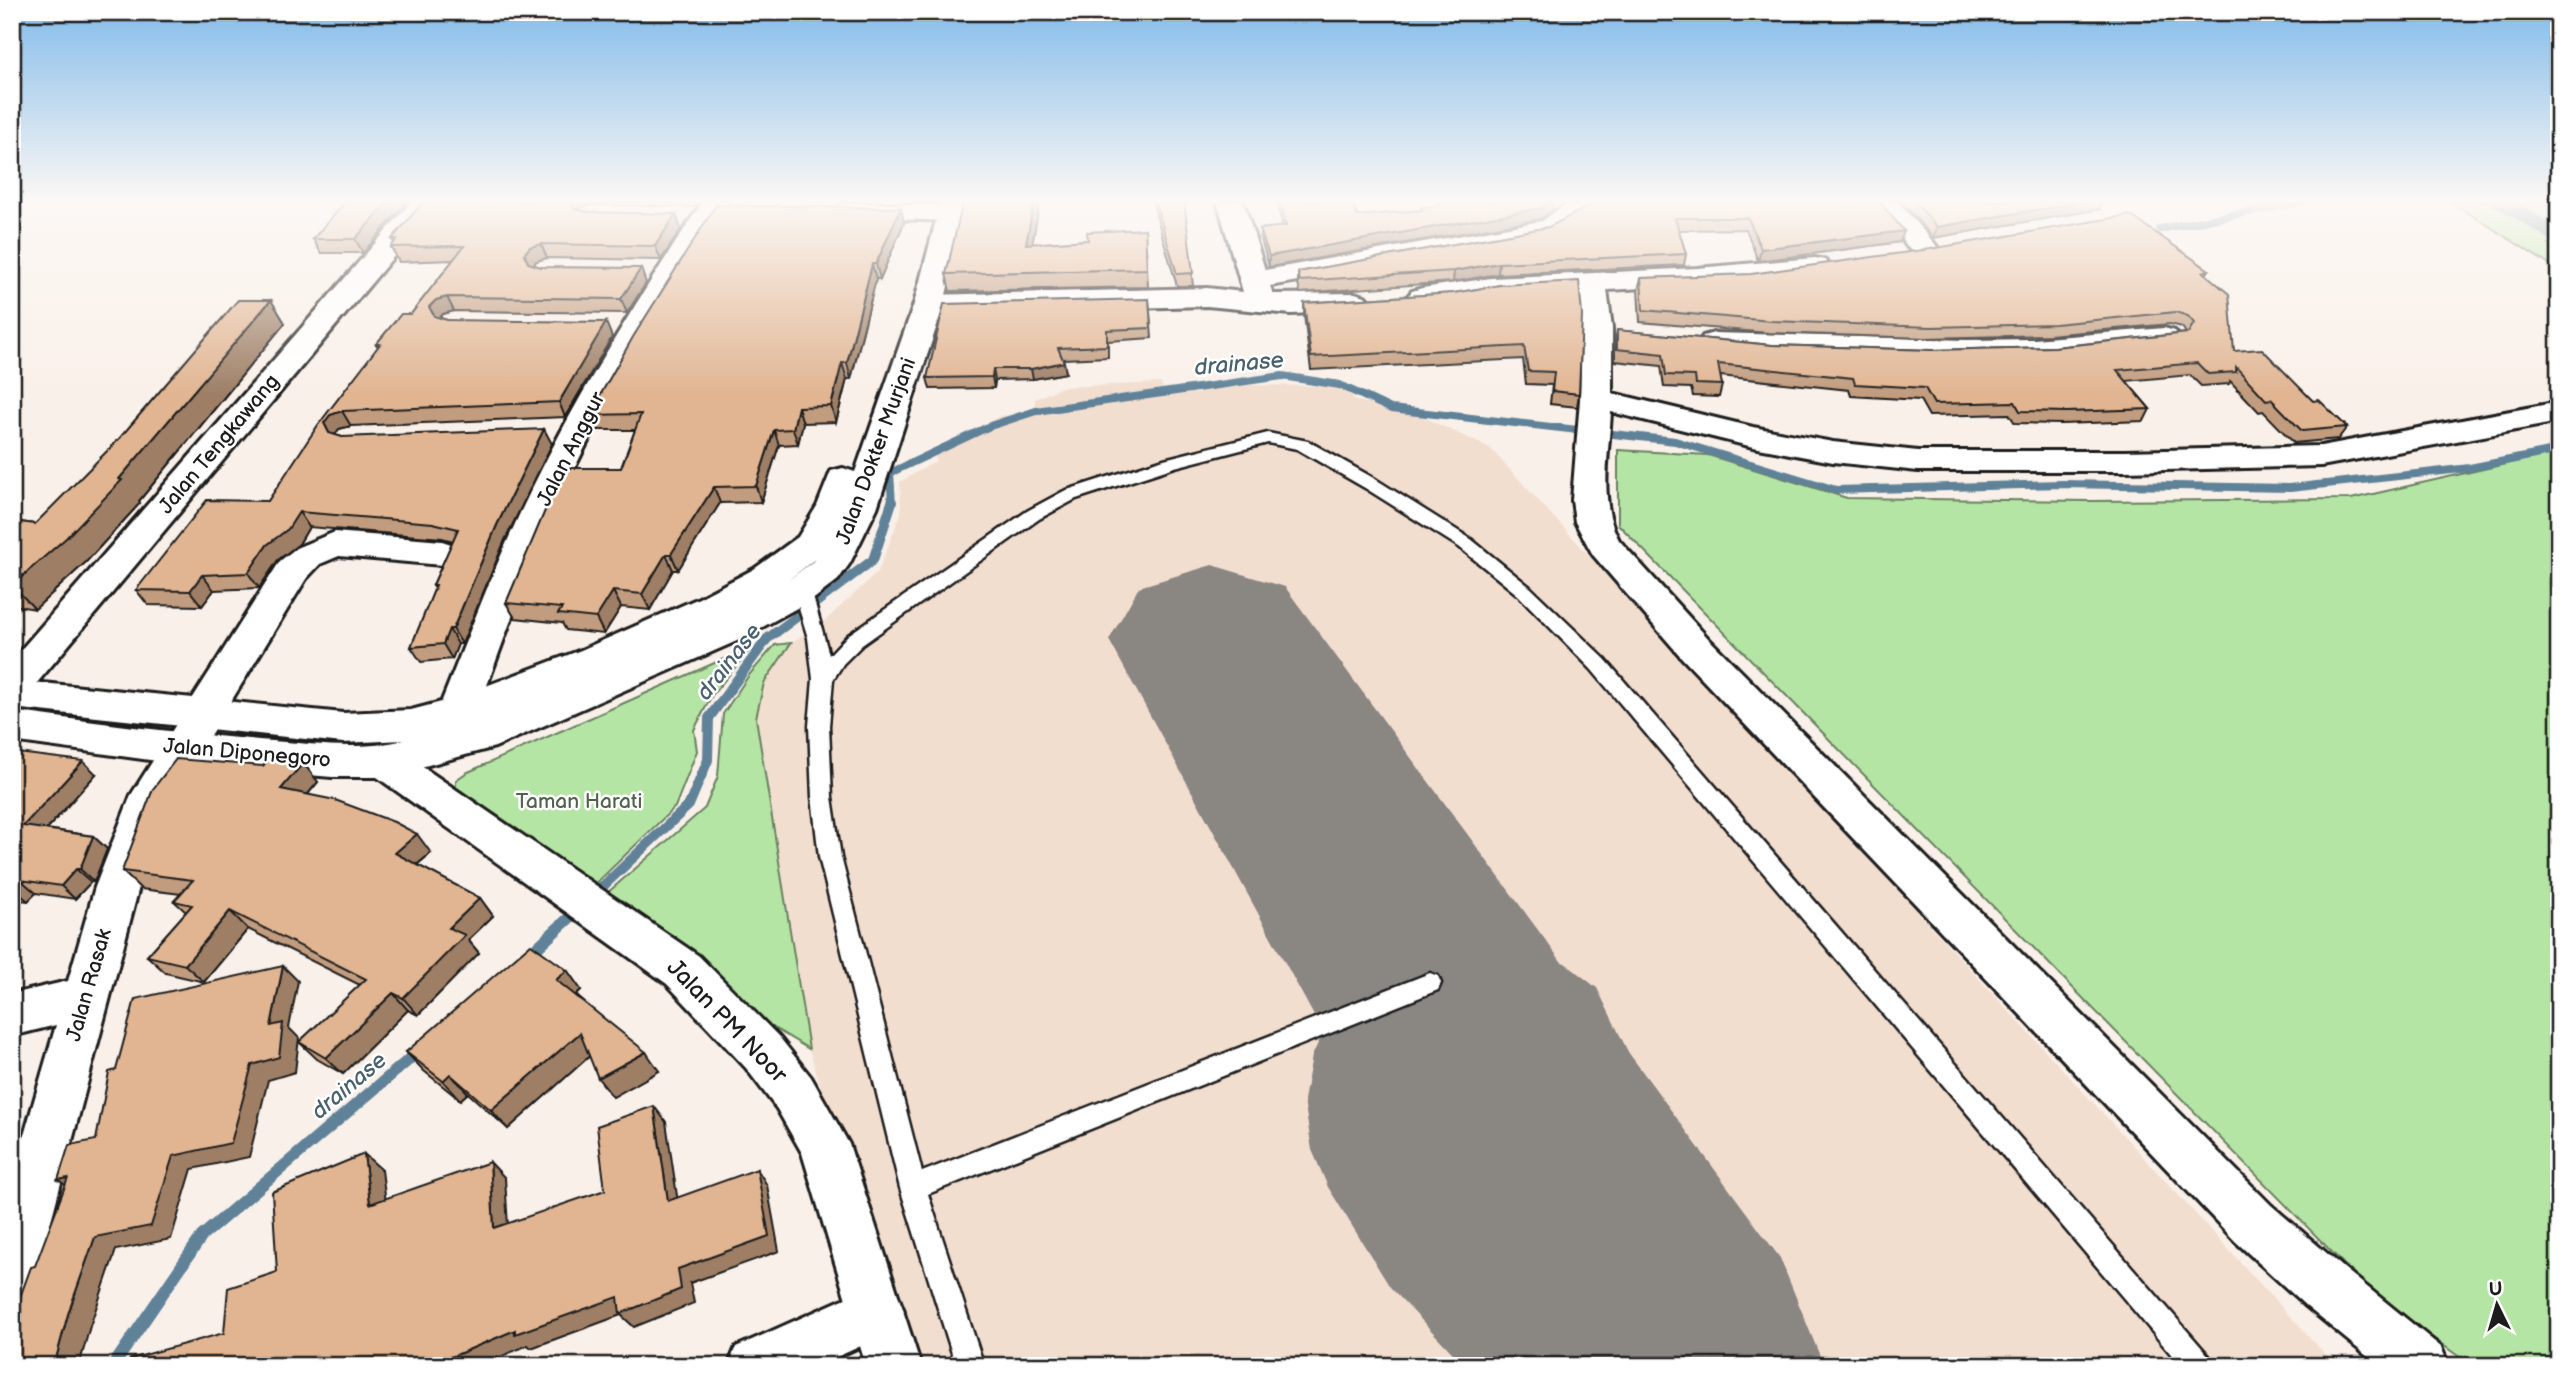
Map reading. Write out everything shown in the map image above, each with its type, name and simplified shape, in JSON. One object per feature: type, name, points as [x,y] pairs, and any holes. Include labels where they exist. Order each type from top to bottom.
[{"type":"street","name":"Jalan Tengkawang","points":[[12,686],[372,265]]},
{"type":"street","name":"Jalan Anggur","points":[[469,724],[529,530],[579,430],[624,325],[666,265]]},
{"type":"street","name":"Jalan Dokter Murjani","points":[[885,397],[914,265]]},
{"type":"street","name":"Jalan Dokter Murjani","points":[[469,724],[724,632],[802,589],[824,571],[838,555],[847,507],[885,397],[929,304],[933,265]]},
{"type":"street","points":[[1249,265],[1256,291]]},
{"type":"street","points":[[929,304],[1207,297],[1514,265]]},
{"type":"street","points":[[1256,291],[1291,305],[1453,294],[1497,286],[1553,265]]},
{"type":"street","points":[[1570,265],[1609,329],[1594,420],[1589,500],[1592,522],[1605,547],[1677,628],[2253,1223],[2326,1288],[2422,1366]]},
{"type":"street","points":[[1589,265],[1640,278],[1747,274],[1817,265]]},
{"type":"street","points":[[1682,340],[1967,349],[2034,348],[2170,337]]},
{"type":"street","points":[[1594,420],[1918,461],[2190,460],[2321,456],[2559,412]]},
{"type":"street","points":[[541,432],[579,430]]},
{"type":"street","name":"Jalan Dokter Murjani","points":[[469,724],[594,660],[712,607],[767,578],[810,545],[847,507]]},
{"type":"street","name":"Jalan Rasak","points":[[12,1270],[117,887],[152,795],[293,570],[309,556],[335,544],[442,553]]},
{"type":"street","name":"Jalan Diponegoro","points":[[12,694],[332,761],[384,761],[469,724]]},
{"type":"street","name":"Jalan Diponegoro","points":[[12,726],[191,731],[383,729],[411,725],[469,724]]},
{"type":"street","name":"Jalan PM Noor","points":[[384,761],[683,970],[763,1053],[794,1093],[824,1144],[894,1366]]},
{"type":"street","points":[[12,1015],[85,998]]},
{"type":"street","points":[[755,1366],[877,1311]]},
{"type":"lane","points":[[823,679],[836,659],[855,640],[1033,515],[1070,495],[1253,440],[1268,438],[1302,445],[1465,543],[1524,591],[1598,664],[2199,1366]]},
{"type":"lane","points":[[802,589],[817,638],[823,679],[819,726],[821,785],[830,858],[913,1188],[970,1366]]},
{"type":"lane","points":[[913,1188],[1430,983]]},
{"type":"shaded area","points":[[1161,383],[1163,389],[1193,388],[1194,394],[1234,385],[1330,386],[1353,391],[1353,400],[1418,415],[1490,448],[2323,1352],[2342,1366],[909,1366],[809,1049],[756,718],[764,683],[791,643],[827,619],[878,572],[901,513],[900,482],[936,461],[935,450],[1000,416],[1035,414],[1035,399],[1062,387]]},
{"type":"green space","points":[[1618,450],[1708,455],[1847,498],[2090,501],[2351,499],[2559,452],[2559,1366],[2472,1366],[2375,1296],[1618,524]]},
{"type":"green space","points":[[791,643],[764,683],[756,718],[809,1049],[749,1013],[606,894],[705,808],[718,776],[723,714],[749,675],[775,645]]},
{"type":"green space","name":"Taman Harati","points":[[753,646],[712,695],[694,730],[697,751],[675,807],[585,894],[456,790],[456,780],[466,773]]},
{"type":"building","points":[[449,265],[641,268],[621,299],[447,297],[436,300],[429,307],[434,316],[447,320],[606,322],[559,402],[342,411],[330,415],[324,423],[329,433],[342,437],[544,429],[497,525],[453,629],[449,629],[443,644],[411,647],[436,585],[433,585],[458,529],[433,523],[299,512],[288,529],[267,545],[248,573],[202,575],[190,591],[136,590],[207,500],[268,501],[318,425],[380,344],[376,344],[401,314],[411,314]]},
{"type":"building","points":[[678,265],[872,265],[847,363],[842,363],[831,406],[798,407],[793,429],[774,430],[756,486],[714,487],[671,554],[666,554],[642,594],[613,591],[596,618],[558,614],[562,608],[506,603],[563,468],[621,468],[641,414],[589,415]]},
{"type":"building","points":[[948,265],[1147,265],[1147,269],[946,274]]},
{"type":"building","points":[[1174,265],[1192,265],[1193,273],[1177,274]]},
{"type":"building","points":[[1335,265],[1486,265],[1454,271],[1300,281],[1298,272]]},
{"type":"building","points":[[1813,265],[2202,265],[2209,270],[2203,272],[2229,294],[2234,351],[2262,349],[2313,401],[2319,400],[2347,427],[2302,431],[2271,399],[2266,400],[2236,367],[2236,372],[2208,374],[2197,363],[2117,370],[2150,409],[2020,411],[2015,402],[1934,404],[1925,388],[1855,384],[1853,378],[1718,364],[1722,385],[1696,384],[1695,376],[1666,375],[1663,354],[1617,349],[1617,330],[1772,345],[1932,350],[2055,347],[2188,333],[2194,323],[2188,316],[2176,312],[2055,324],[1931,327],[1772,321],[1643,310],[1641,278],[1751,274]]},
{"type":"building","points":[[1579,281],[1582,315],[1579,394],[1552,391],[1554,372],[1528,371],[1524,346],[1311,357],[1304,303],[1454,293],[1500,285]]},
{"type":"building","points":[[1149,299],[1151,328],[1107,330],[1107,346],[1058,348],[1064,362],[1031,369],[993,369],[992,377],[927,378],[944,304]]},
{"type":"building","points":[[238,300],[271,300],[119,479],[122,480],[66,538],[12,585],[12,521],[35,524],[118,440]]},
{"type":"building","points":[[18,753],[83,761],[23,826],[93,836],[80,869],[76,869],[61,886],[21,880],[12,888],[12,758]]},
{"type":"building","points":[[270,757],[303,763],[281,789],[335,800],[394,822],[417,834],[395,853],[480,898],[449,928],[465,935],[403,998],[393,993],[326,1058],[299,1042],[366,979],[230,911],[185,965],[147,956],[192,905],[174,901],[193,880],[122,871],[153,789],[176,759],[263,766]]},
{"type":"building","points":[[531,944],[567,970],[556,980],[646,1052],[598,1078],[580,1033],[491,1110],[450,1074],[443,1081],[406,1052]]},
{"type":"building","points":[[283,966],[271,1026],[283,1023],[279,1057],[252,1065],[231,1143],[173,1156],[151,1226],[95,1237],[68,1314],[54,1366],[12,1366],[12,1319],[68,1178],[58,1180],[69,1145],[96,1140],[109,1072],[116,1070],[135,999]]},
{"type":"building","points":[[654,1106],[668,1201],[757,1169],[769,1236],[678,1269],[681,1289],[620,1314],[618,1297],[515,1334],[515,1330],[430,1366],[128,1366],[130,1359],[224,1333],[228,1288],[277,1272],[272,1192],[364,1154],[370,1204],[490,1162],[494,1228],[605,1190],[597,1126]]},
{"type":"waterway","points":[[892,502],[890,473],[990,426],[1036,411],[1282,376],[1340,385],[1391,409],[1675,441],[1836,490],[2063,484],[2290,488],[2470,468],[2559,450]]},
{"type":"waterway","name":"drainase","points":[[600,889],[689,805],[708,760],[709,718],[767,639],[873,560],[892,502]]},
{"type":"waterway","name":"drainase","points":[[592,896],[602,887]]},
{"type":"waterway","name":"drainase","points":[[528,956],[579,909]]},
{"type":"waterway","name":"drainase","points":[[113,1366],[202,1236],[419,1051]]},
{"type":"taxiway","points":[[1549,1366],[1431,1246],[1367,1150],[1358,1100],[1365,1056],[1408,1012],[1438,997],[1492,985],[1529,995],[1560,1021],[1579,1060],[1589,1098],[1581,1139],[1556,1184]]},
{"type":"runway","points":[[1212,640],[1672,1366]]}]
